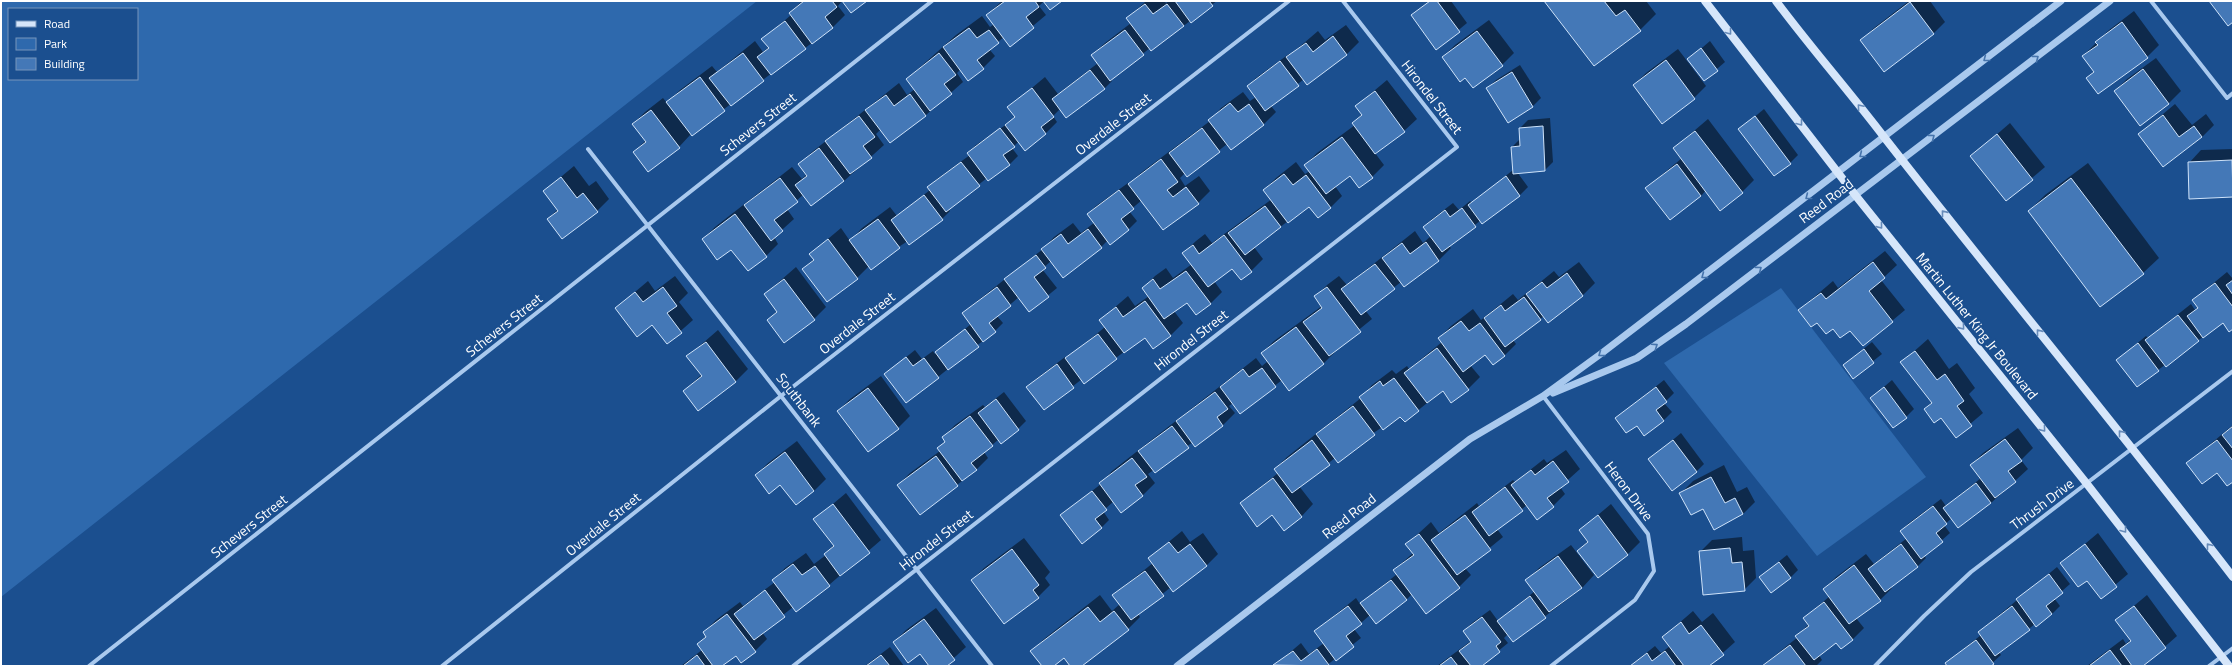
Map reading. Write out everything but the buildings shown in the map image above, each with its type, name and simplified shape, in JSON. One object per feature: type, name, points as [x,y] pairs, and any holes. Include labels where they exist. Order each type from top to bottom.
[{"type":"main road","name":"Martin Luther King Jr Boulevard","points":[[1705,1],[1856,196],[2087,484],[2229,666]]},
{"type":"main road","points":[[1776,1],[1808,44],[1885,137],[1901,160],[2133,448],[2233,577]]},
{"type":"street","name":"Schevers Street","points":[[89,666],[932,1]]},
{"type":"street","name":"Overdale Street","points":[[442,666],[781,396],[1289,1]]},
{"type":"street","name":"Hirondel Street","points":[[793,666],[1457,147],[1343,1]]},
{"type":"street","name":"Reed Road","points":[[1177,666],[1470,439],[1543,396],[1839,173],[2061,1]]},
{"type":"street","name":"Reed Road","points":[[1543,396],[1637,358],[1686,324],[2110,1]]},
{"type":"street","points":[[2151,1],[2227,98],[2233,93]]},
{"type":"street","name":"Southbank","points":[[588,149],[992,666]]},
{"type":"street","name":"Thrush Drive","points":[[1875,666],[1924,616],[1971,572],[2233,371]]},
{"type":"street","name":"Heron Drive","points":[[1543,396],[1648,534],[1654,571],[1635,600],[1552,666]]},
{"type":"street","points":[[2210,666],[2233,648]]},
{"type":"green space","points":[[1,1],[757,1],[1,597]]},
{"type":"green space","points":[[1781,288],[1926,477],[1817,556],[1664,363]]}]
